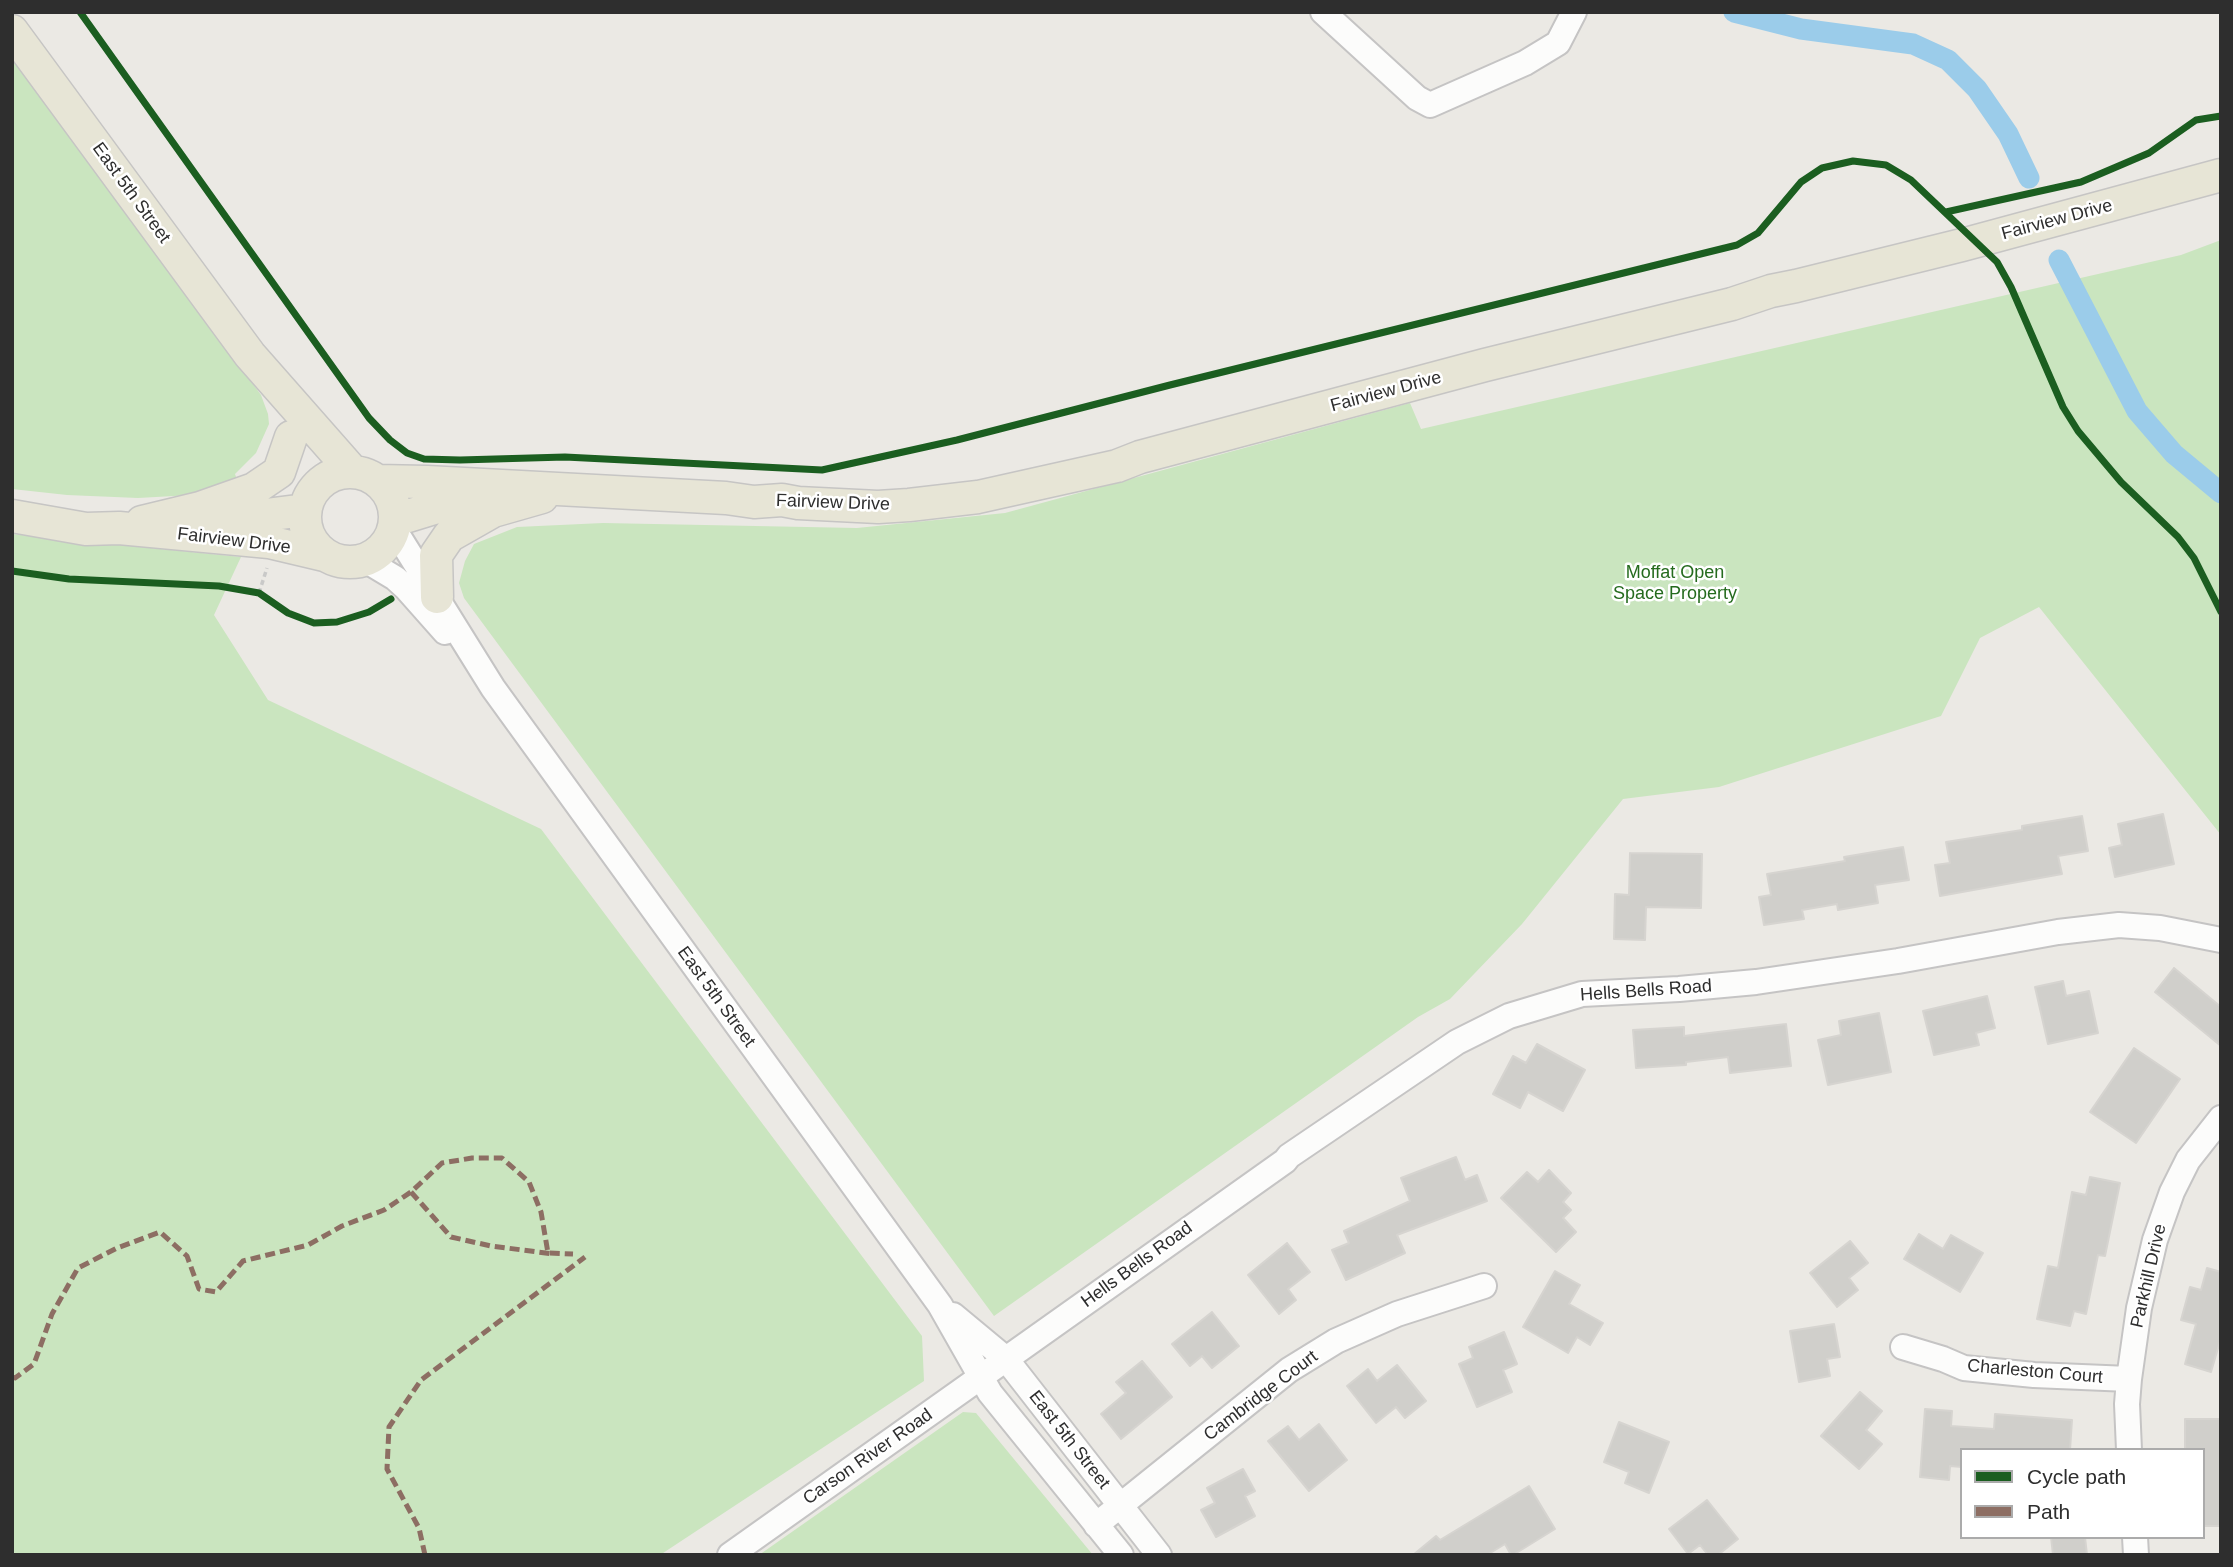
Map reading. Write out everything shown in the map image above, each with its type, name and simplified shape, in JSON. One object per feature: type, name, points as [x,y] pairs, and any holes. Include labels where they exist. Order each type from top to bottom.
[{"type":"main road","name":"East 5th Street","points":[[12,31],[250,355],[365,476]]},
{"type":"main road","name":"Fairview Drive","points":[[365,476],[427,482],[726,498],[754,502],[782,500],[878,507],[978,497],[1117,466],[1140,457],[1485,365],[1969,243],[2221,175]]},
{"type":"main road","name":"East 5th Street","points":[[250,355],[306,467],[308,502]]},
{"type":"main road","points":[[131,529],[254,489],[279,472],[291,437]]},
{"type":"main road","points":[[344,472],[365,476],[389,495],[395,511],[394,525],[386,545],[380,551],[365,560],[340,562],[324,555],[312,543],[305,527],[308,502],[328,477],[344,472]]},
{"type":"main road","name":"Fairview Drive","points":[[394,525],[434,508],[552,489]]},
{"type":"main road","points":[[436,597],[436,555],[449,536],[493,511],[552,489]]},
{"type":"main road","name":"Fairview Drive","points":[[131,529],[308,502]]},
{"type":"main road","name":"Fairview Drive","points":[[12,516],[86,528],[131,529],[269,542],[324,555]]},
{"type":"street","points":[[1323,12],[1417,98],[1430,105],[1525,63],[1558,43],[1574,12]]},
{"type":"street","name":"East 5th Street","points":[[394,525],[494,688],[940,1305],[990,1393],[1121,1555]]},
{"type":"street","name":"East 5th Street","points":[[365,560],[406,588],[494,688]]},
{"type":"street","name":"Hells Bells Road","points":[[1006,1359],[1289,1156],[1457,1042],[1509,1016],[1582,994],[1756,982],[1898,961],[2058,932],[2119,925],[2160,928],[2221,940]]},
{"type":"street","name":"Parkhill Drive","points":[[2130,1448],[2127,1404],[2129,1379],[2139,1308],[2155,1240],[2172,1192],[2188,1160],[2221,1118]]},
{"type":"street","name":"Cambridge Court","points":[[1097,1525],[1289,1370],[1336,1340],[1397,1314],[1484,1286]]},
{"type":"street","name":"East 5th Street","points":[[940,1305],[1006,1359],[1159,1555]]},
{"type":"street","name":"Charleston Court","points":[[1903,1347],[1964,1368],[2034,1375],[2129,1379]]},
{"type":"street","name":"Carson River Road","points":[[730,1555],[1006,1359]]},
{"type":"path","points":[[259,593],[270,559]]},
{"type":"path","points":[[246,591],[259,593],[269,600]]},
{"type":"green space","points":[[12,54],[261,395],[269,424],[256,453],[235,474],[239,485],[192,495],[138,498],[12,489]]},
{"type":"green space","name":"Moffat Open Space Property","points":[[2221,240],[2221,835],[2039,607],[1980,638],[1941,716],[1719,787],[1623,799],[1522,924],[1450,999],[1418,1017],[994,1316],[464,598],[459,583],[465,561],[474,544],[517,527],[603,523],[857,528],[1005,513],[1410,403],[1421,429],[2181,255]]},
{"type":"green space","points":[[12,534],[241,557],[214,615],[268,700],[541,829],[922,1336],[924,1381],[660,1555],[12,1555]]},
{"type":"green space","points":[[963,1412],[976,1413],[1093,1555],[759,1555]]},
{"type":"building","points":[[2163,814],[2174,864],[2115,877],[2109,848],[2122,845],[2118,824]]},
{"type":"building","points":[[2082,816],[2088,851],[2058,856],[2062,874],[1940,896],[1935,865],[1950,863],[1946,842],[2022,830],[2022,826]]},
{"type":"building","points":[[1903,847],[1909,880],[1875,885],[1878,903],[1838,910],[1837,904],[1802,910],[1804,919],[1764,925],[1759,897],[1771,895],[1767,874],[1845,861],[1844,857]]},
{"type":"building","points":[[1630,853],[1702,854],[1701,908],[1646,907],[1645,940],[1614,939],[1615,894],[1629,895]]},
{"type":"building","points":[[2174,968],[2221,1007],[2221,1046],[2155,992]]},
{"type":"building","points":[[2063,981],[2066,996],[2089,991],[2098,1033],[2048,1044],[2035,987]]},
{"type":"building","points":[[1987,996],[1995,1028],[1976,1033],[1979,1045],[1934,1055],[1923,1011]]},
{"type":"building","points":[[1879,1013],[1891,1072],[1828,1085],[1818,1040],[1841,1035],[1839,1021]]},
{"type":"building","points":[[1786,1024],[1791,1066],[1730,1073],[1728,1057],[1686,1062],[1686,1065],[1636,1068],[1633,1030],[1684,1027],[1684,1036]]},
{"type":"building","points":[[1537,1044],[1585,1070],[1563,1111],[1528,1092],[1520,1108],[1493,1094],[1513,1056],[1526,1063]]},
{"type":"building","points":[[2134,1048],[2180,1079],[2136,1143],[2090,1112]]},
{"type":"building","points":[[1456,1157],[1465,1180],[1477,1175],[1487,1201],[1397,1235],[1405,1253],[1346,1280],[1332,1250],[1349,1243],[1344,1231],[1410,1201],[1401,1178]]},
{"type":"building","points":[[1549,1170],[1571,1193],[1563,1202],[1571,1210],[1563,1218],[1576,1232],[1556,1252],[1501,1198],[1527,1172],[1538,1182]]},
{"type":"building","points":[[2090,1177],[2120,1183],[2105,1256],[2098,1255],[2086,1314],[2074,1311],[2070,1326],[2037,1319],[2048,1266],[2058,1268],[2072,1192],[2086,1195]]},
{"type":"building","points":[[1919,1234],[1943,1249],[1951,1235],[1983,1253],[1960,1292],[1904,1259]]},
{"type":"building","points":[[1850,1241],[1868,1263],[1849,1278],[1858,1290],[1837,1307],[1810,1273]]},
{"type":"building","points":[[1287,1243],[1310,1272],[1288,1289],[1296,1300],[1279,1314],[1248,1275]]},
{"type":"building","points":[[2207,1268],[2221,1272],[2221,1338],[2211,1372],[2185,1364],[2196,1324],[2181,1320],[2190,1287],[2201,1290]]},
{"type":"building","points":[[1555,1271],[1580,1285],[1569,1304],[1603,1323],[1590,1345],[1577,1337],[1568,1353],[1523,1327]]},
{"type":"building","points":[[1212,1312],[1239,1346],[1212,1368],[1202,1356],[1190,1366],[1172,1344]]},
{"type":"building","points":[[1834,1324],[1840,1357],[1827,1359],[1830,1376],[1799,1382],[1790,1331]]},
{"type":"building","points":[[1504,1332],[1517,1364],[1503,1370],[1512,1392],[1477,1407],[1459,1364],[1473,1358],[1469,1347]]},
{"type":"building","points":[[1142,1361],[1172,1397],[1121,1439],[1101,1414],[1126,1393],[1116,1382]]},
{"type":"building","points":[[1397,1365],[1426,1401],[1405,1418],[1396,1407],[1376,1423],[1347,1386],[1368,1369],[1377,1381]]},
{"type":"building","points":[[1860,1392],[1882,1411],[1866,1430],[1882,1444],[1859,1469],[1821,1436]]},
{"type":"building","points":[[1925,1409],[1952,1411],[1951,1426],[1994,1429],[1995,1414],[2072,1420],[2070,1448],[1960,1448],[1960,1467],[1950,1466],[1949,1480],[1920,1477]]},
{"type":"building","points":[[2185,1419],[2221,1419],[2221,1526],[2205,1526],[2205,1448],[2185,1448]]},
{"type":"building","points":[[1619,1422],[1669,1442],[1649,1493],[1625,1483],[1629,1472],[1604,1462]]},
{"type":"building","points":[[1319,1424],[1347,1460],[1309,1491],[1268,1441],[1288,1426],[1299,1440]]},
{"type":"building","points":[[1243,1469],[1255,1491],[1245,1496],[1255,1516],[1216,1537],[1201,1510],[1215,1503],[1207,1488]]},
{"type":"building","points":[[1529,1486],[1555,1529],[1513,1555],[1505,1544],[1487,1555],[1413,1555],[1436,1536],[1440,1540]]},
{"type":"building","points":[[1707,1500],[1738,1539],[1718,1555],[1708,1555],[1700,1545],[1688,1554],[1669,1529]]},
{"type":"building","points":[[2051,1539],[2085,1539],[2087,1555],[2053,1555]]},
{"type":"waterway","points":[[1734,12],[1801,29],[1913,44],[1948,60],[1977,89],[2008,134],[2029,178]]},
{"type":"waterway","points":[[2059,260],[2137,411],[2174,454],[2221,493]]},
{"type":"marked path","points":[[12,1377],[15,1378],[34,1364],[52,1314],[78,1268],[117,1248],[160,1232],[187,1256],[199,1289],[216,1292],[243,1261],[308,1245],[342,1226],[384,1210],[411,1192],[442,1163],[472,1158],[502,1158],[529,1182],[541,1212],[548,1253],[573,1254]]},
{"type":"marked path","points":[[411,1192],[451,1237],[491,1246],[554,1254]]},
{"type":"marked path","points":[[425,1555],[419,1528],[387,1469],[389,1427],[421,1380],[585,1257]]},
{"type":"cycle path","points":[[80,12],[369,418],[407,453],[424,459],[565,457],[822,470],[957,440],[1737,245],[1758,233],[1801,182],[1822,168],[1853,161],[1886,165],[1911,180],[1997,262],[2011,287],[2063,407],[2078,431],[2121,482],[2178,537],[2194,558],[2221,612]]},
{"type":"cycle path","points":[[1946,212],[2081,182],[2149,153],[2196,120],[2221,116]]},
{"type":"cycle path","points":[[12,571],[69,579],[219,586],[259,593],[288,613],[314,623],[337,622],[369,612],[391,599]]}]
